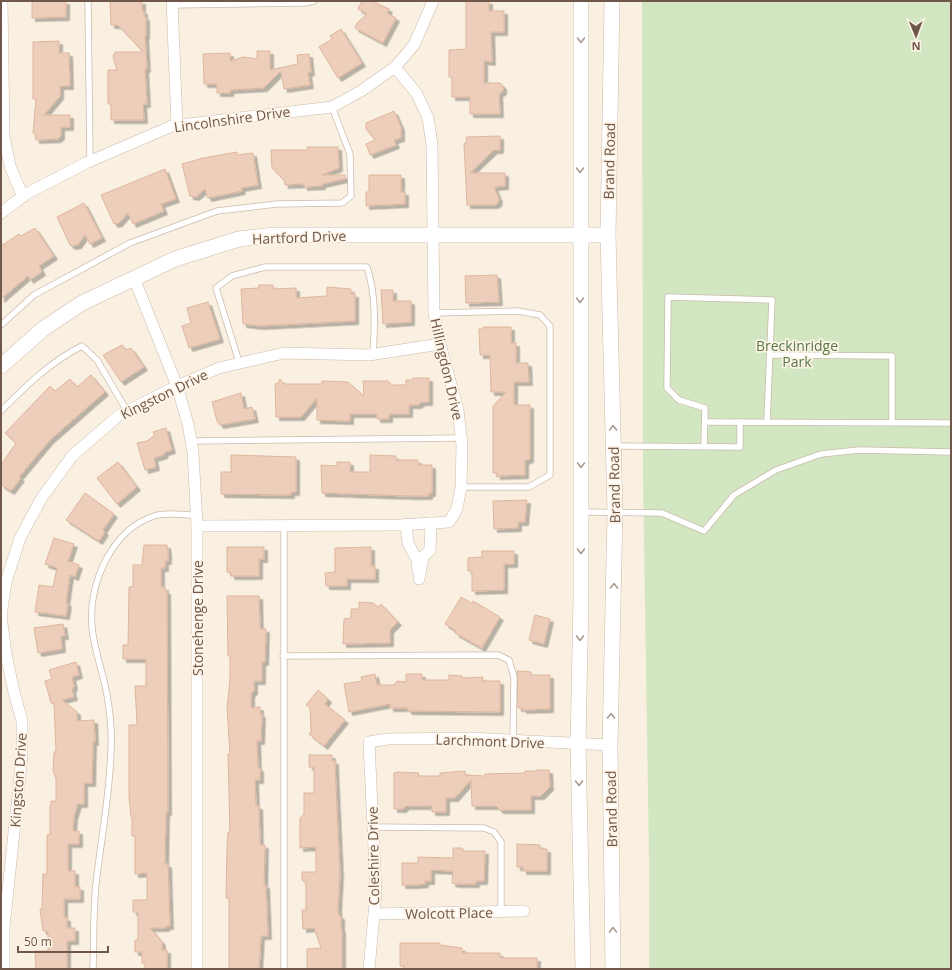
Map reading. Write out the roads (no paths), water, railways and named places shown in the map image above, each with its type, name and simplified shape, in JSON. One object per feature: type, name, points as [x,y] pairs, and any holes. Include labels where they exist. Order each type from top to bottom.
[{"type":"main road","name":"Brand Road","points":[[581,1],[581,599],[578,744],[583,969]]},
{"type":"main road","name":"Brand Road","points":[[612,1],[608,235],[615,512],[610,745],[613,969]]},
{"type":"main road","name":"Hartford Drive","points":[[1,366],[49,324],[82,303],[175,259],[239,239],[274,235],[608,235]]},
{"type":"street","points":[[2,1],[4,136],[10,166],[23,197]]},
{"type":"street","name":"Lincolnshire Drive","points":[[1,213],[26,194],[90,162],[172,126],[332,108],[361,91],[396,67],[414,45],[433,1]]},
{"type":"street","points":[[172,3],[177,126]]},
{"type":"street","name":"Hillingdon Drive","points":[[196,521],[284,527],[431,523],[449,522],[457,509],[461,487],[461,438],[458,410],[440,344],[434,312],[432,145],[428,118],[416,94],[396,67]]},
{"type":"street","name":"Stonehenge Drive","points":[[134,278],[177,386],[191,441],[195,474],[197,969]]},
{"type":"street","name":"Kingston Drive","points":[[4,969],[3,934],[22,756],[22,721],[7,662],[2,616],[6,582],[20,538],[41,499],[72,456],[118,416],[177,386],[219,368],[239,362],[284,353],[373,354],[440,344]]},
{"type":"street","points":[[406,524],[408,544],[417,560],[420,579],[423,557],[430,550],[431,523]]},
{"type":"street","name":"Larchmont Drive","points":[[369,742],[396,739],[469,738],[610,745]]},
{"type":"street","name":"Coleshire Drive","points":[[369,742],[376,893],[369,969]]},
{"type":"street","name":"Wolcott Place","points":[[374,914],[524,911]]},
{"type":"lane","points":[[88,1],[90,162]]},
{"type":"lane","points":[[172,3],[314,1]]},
{"type":"lane","points":[[1,325],[34,295],[130,244],[218,211],[277,204],[342,203],[351,196],[350,154],[332,108]]},
{"type":"lane","points":[[239,362],[216,288],[232,276],[265,267],[367,267],[372,282],[374,329],[373,354]]},
{"type":"lane","points":[[704,446],[705,408],[679,400],[666,388],[668,297],[772,300],[767,422]]},
{"type":"lane","points":[[434,312],[518,311],[540,315],[550,326],[550,475],[529,487],[461,487]]},
{"type":"lane","points":[[1,411],[36,376],[63,356],[82,346],[97,360],[127,411]]},
{"type":"lane","points":[[770,355],[892,356],[892,422]]},
{"type":"lane","points":[[705,422],[951,423]]},
{"type":"lane","points":[[613,446],[740,447],[740,422]]},
{"type":"lane","points":[[191,441],[461,438]]},
{"type":"lane","points":[[581,512],[662,513],[704,531],[734,495],[776,470],[821,454],[867,450],[951,452]]},
{"type":"lane","points":[[93,969],[96,886],[110,778],[111,747],[107,696],[92,626],[94,591],[99,574],[114,548],[128,532],[140,522],[155,516],[196,521]]},
{"type":"lane","points":[[284,527],[284,969]]},
{"type":"lane","points":[[283,656],[498,655],[509,660],[514,677],[513,741]]},
{"type":"lane","points":[[373,827],[484,828],[494,832],[501,842],[501,911]]},
{"type":"park label","name":"Breckinridge Park","points":[[797,354]]}]
